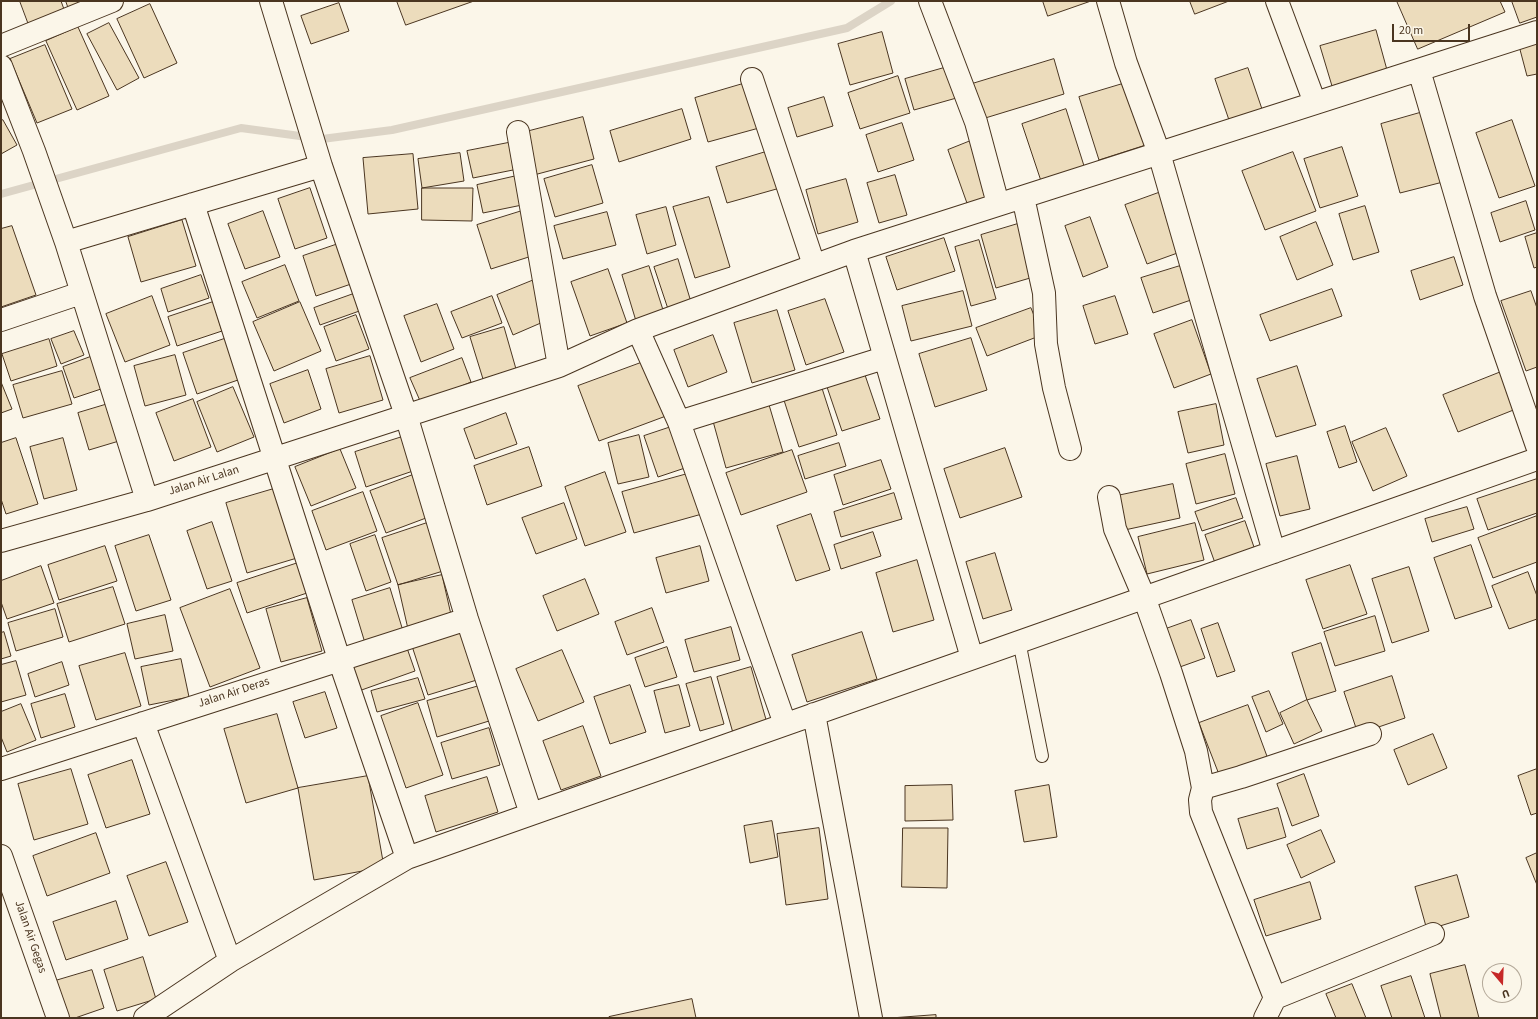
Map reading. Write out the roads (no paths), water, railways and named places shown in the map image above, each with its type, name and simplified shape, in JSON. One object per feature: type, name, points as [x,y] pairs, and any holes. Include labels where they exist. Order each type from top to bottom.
[{"type":"street","points":[[1,46],[112,1]]},
{"type":"street","points":[[271,1],[318,157],[406,415],[467,619],[530,814]]},
{"type":"street","points":[[930,1],[976,122],[998,204]]},
{"type":"street","points":[[1108,1],[1126,63],[1159,153],[1274,552]]},
{"type":"street","points":[[1277,1],[1315,103]]},
{"type":"street","name":"Jalan Air Lalan","points":[[1,541],[147,500],[559,366],[638,330],[854,250],[1537,32]]},
{"type":"street","points":[[1,66],[34,151],[66,242],[147,500]]},
{"type":"street","points":[[1419,70],[1485,296],[1537,446]]},
{"type":"street","points":[[752,79],[814,265]]},
{"type":"street","points":[[518,132],[559,366]]},
{"type":"street","points":[[66,242],[193,204],[318,157]]},
{"type":"street","points":[[1023,196],[1044,293],[1046,344],[1054,388],[1070,449]]},
{"type":"street","points":[[193,204],[339,659],[408,858]]},
{"type":"street","points":[[854,250],[972,658]]},
{"type":"street","points":[[1,320],[81,293]]},
{"type":"street","points":[[638,330],[679,422],[785,724]]},
{"type":"street","points":[[679,422],[884,358]]},
{"type":"street","points":[[145,1018],[230,961],[408,858],[1537,459]]},
{"type":"street","points":[[1109,497],[1115,529],[1144,597],[1196,751],[1203,788],[1200,800],[1201,812],[1276,998]]},
{"type":"street","name":"Jalan Air Deras","points":[[1,769],[467,619]]},
{"type":"street","points":[[814,714],[871,1018]]},
{"type":"street","points":[[143,723],[230,961]]},
{"type":"street","points":[[1203,788],[1241,777],[1370,734]]},
{"type":"street","name":"Jalan Air Gegas","points":[[1,856],[58,1018]]},
{"type":"street","points":[[1265,1018],[1276,998],[1433,934]]},
{"type":"lane","points":[[1019,641],[1042,756]]},
{"type":"waterway","points":[[1,194],[241,128],[322,139],[392,130],[847,28],[891,1]]}]
